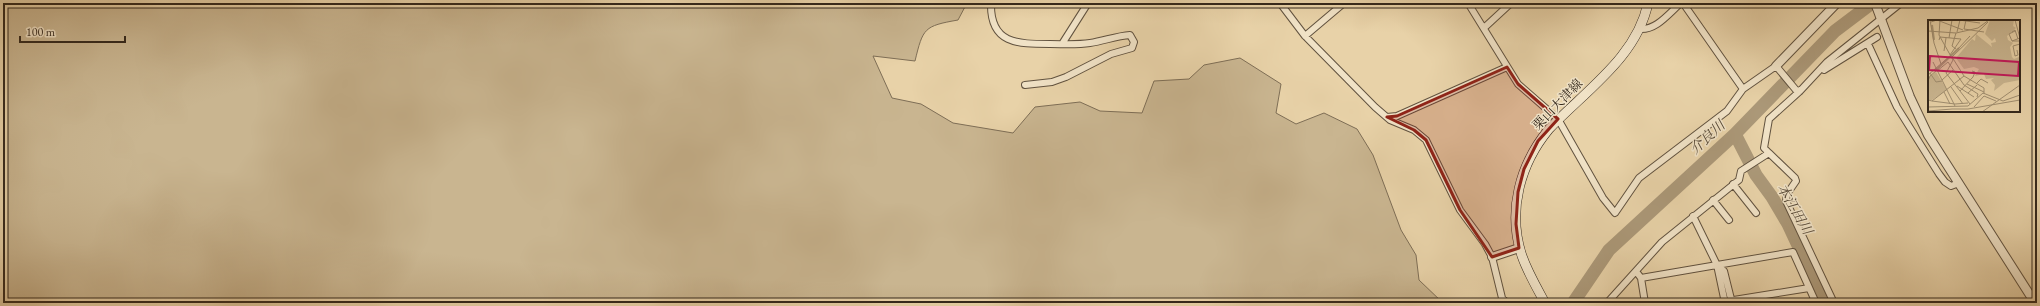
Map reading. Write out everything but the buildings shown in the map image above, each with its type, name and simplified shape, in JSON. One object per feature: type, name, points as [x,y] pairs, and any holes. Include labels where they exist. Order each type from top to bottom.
[{"type":"main road","name":"栗山大津線","points":[[1545,303],[1532,279],[1519,248],[1516,224],[1518,192],[1524,169],[1538,141],[1558,119],[1623,56],[1640,29],[1645,17],[1648,3]]},
{"type":"street","points":[[990,3],[991,18],[997,31],[1004,38],[1025,44],[1091,43],[1130,35],[1134,42],[1132,48],[1093,62],[1066,77],[1052,82],[1025,85]]},
{"type":"street","points":[[1062,44],[1088,3]]},
{"type":"street","points":[[1280,3],[1305,36],[1387,117],[1414,130],[1426,140],[1460,210],[1485,244],[1492,257],[1502,298],[1507,303]]},
{"type":"street","points":[[1305,36],[1344,3]]},
{"type":"street","points":[[1468,3],[1485,27],[1518,84],[1558,119],[1603,198],[1615,213],[1639,178],[1727,111],[1743,89],[1777,68],[1837,3]]},
{"type":"street","points":[[1485,27],[1511,3]]},
{"type":"street","points":[[1640,29],[1654,27],[1682,3],[1743,89]]},
{"type":"street","points":[[1875,3],[1910,97],[1928,135],[2035,303]]},
{"type":"street","points":[[1834,303],[1786,201],[1787,194],[1795,184],[1795,178],[1764,148],[1769,118],[1828,62],[1901,3]]},
{"type":"street","points":[[1822,68],[1824,70],[1878,37]]},
{"type":"street","points":[[1868,44],[1897,107],[1939,174],[1945,182],[1951,186],[1959,183]]},
{"type":"street","points":[[1387,117],[1397,116],[1508,67]]},
{"type":"street","points":[[1777,68],[1798,91]]},
{"type":"street","points":[[1607,303],[1635,270],[1662,242],[1739,180],[1741,171],[1769,153]]},
{"type":"street","points":[[1733,184],[1756,213]]},
{"type":"street","points":[[1713,200],[1730,220]]},
{"type":"street","points":[[1693,216],[1717,265],[1724,271],[1728,302]]},
{"type":"street","points":[[1492,257],[1519,248]]},
{"type":"street","points":[[1641,278],[1793,252],[1816,303]]},
{"type":"street","points":[[1635,270],[1641,278],[1645,303]]},
{"type":"street","points":[[1715,303],[1809,288]]},
{"type":"highlighted area","points":[[1507,67],[1518,84],[1558,119],[1538,141],[1524,169],[1518,192],[1516,224],[1519,248],[1492,257],[1460,210],[1426,140],[1414,130],[1387,117],[1397,116]]},
{"type":"shaded area","points":[[3,3],[967,3],[958,20],[938,24],[927,30],[920,42],[915,61],[873,56],[892,98],[921,104],[953,123],[1013,133],[1035,107],[1080,102],[1100,111],[1142,113],[1154,81],[1189,79],[1204,65],[1240,58],[1281,84],[1276,113],[1296,124],[1324,113],[1357,129],[1373,155],[1401,230],[1416,255],[1419,280],[1443,303],[3,303]]},
{"type":"waterway","name":"介良川","points":[[1573,303],[1609,250],[1735,134],[1835,31],[1872,3]]},
{"type":"waterway","name":"本江田川","points":[[1735,134],[1756,175],[1772,197],[1788,224],[1825,303]]}]
